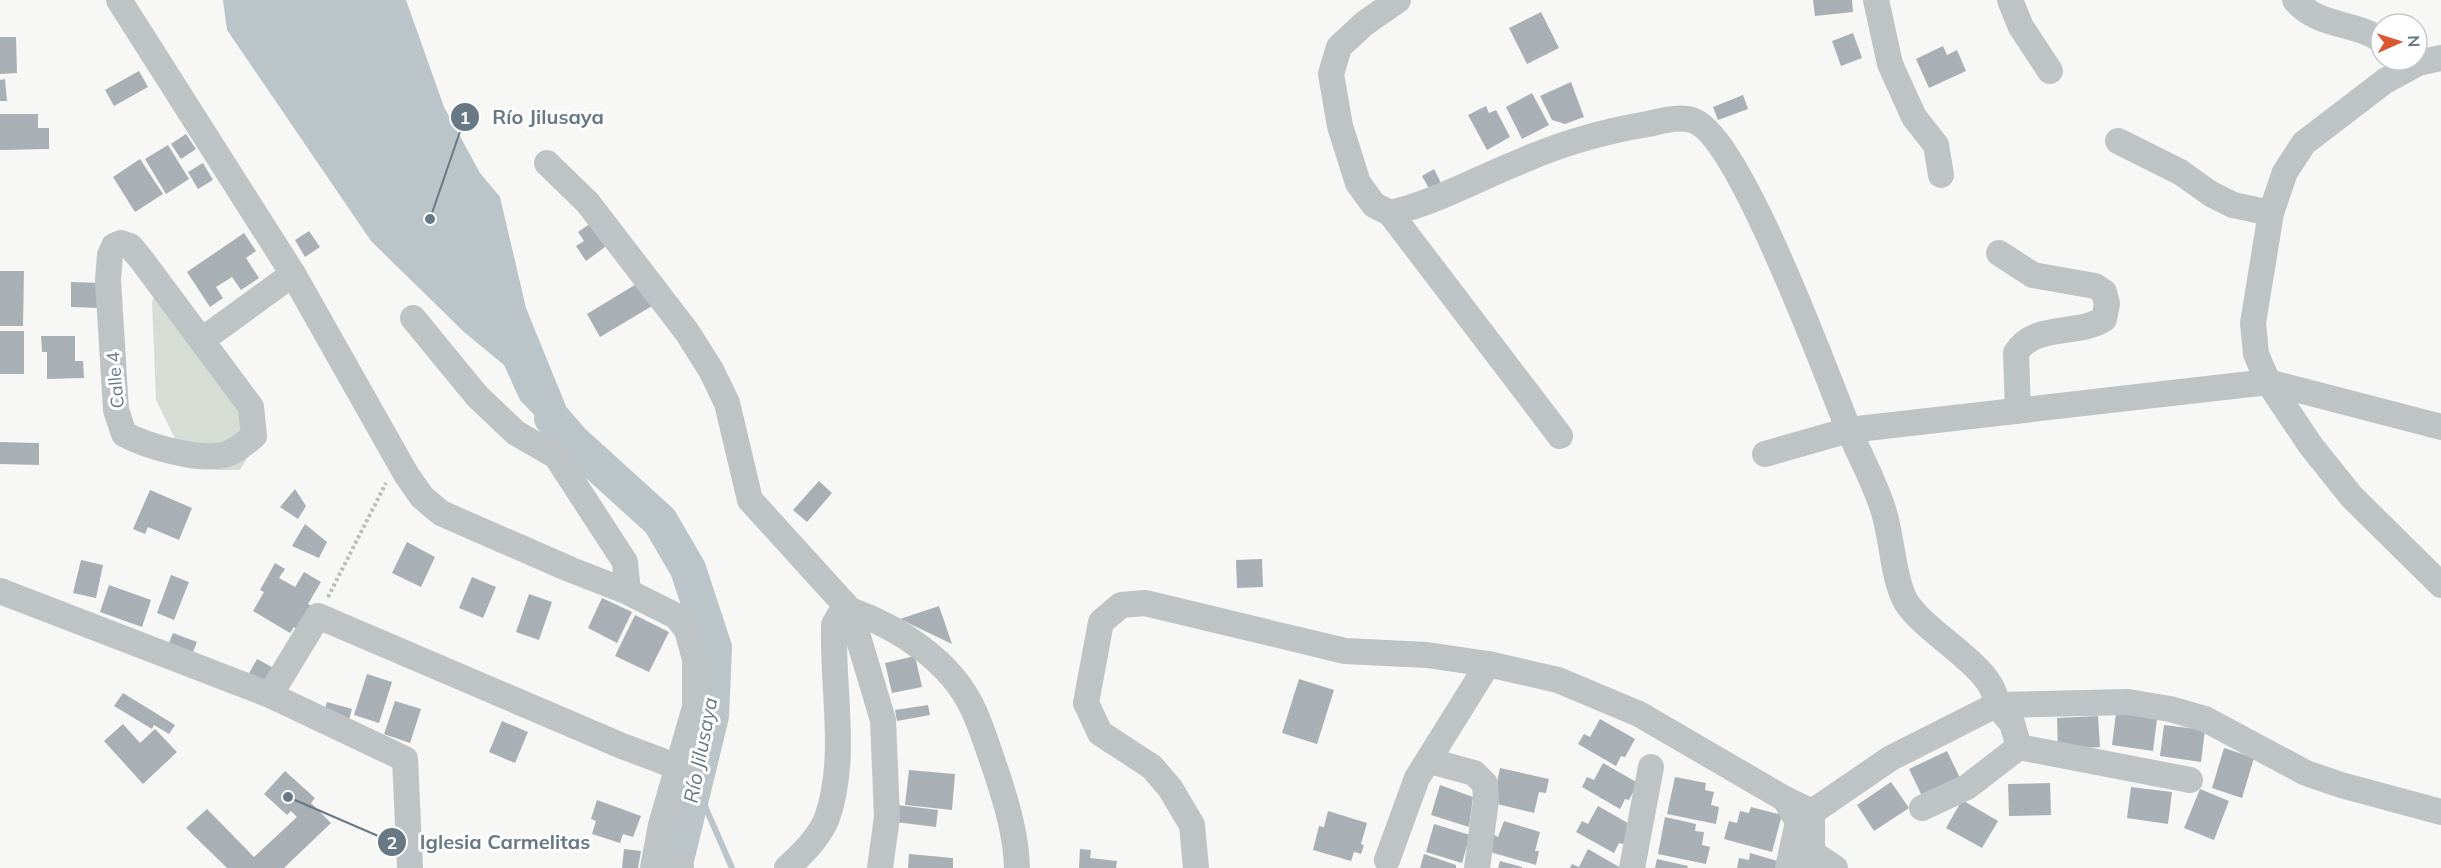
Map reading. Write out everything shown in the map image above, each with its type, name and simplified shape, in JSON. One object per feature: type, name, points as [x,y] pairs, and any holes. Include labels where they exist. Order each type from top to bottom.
[{"type":"street","points":[[119,0],[293,274],[402,467],[422,497],[441,513],[569,569],[628,591],[676,616],[687,630],[695,659],[695,707],[661,825],[666,862]]},
{"type":"street","points":[[1398,0],[1365,23],[1340,47],[1331,74],[1340,126],[1358,183],[1374,205],[1390,213],[1560,436]]},
{"type":"street","points":[[1876,0],[1890,64],[1914,117],[1936,145],[1941,175]]},
{"type":"street","points":[[2010,0],[2021,27],[2050,71]]},
{"type":"street","points":[[2295,0],[2310,15],[2326,22],[2369,33]]},
{"type":"street","points":[[2395,72],[2304,143],[2285,172],[2271,213],[2253,322],[2256,354],[2268,382],[2311,446],[2351,496],[2441,585]]},
{"type":"street","points":[[1390,213],[1425,205],[1525,159],[1615,130],[1674,119],[1694,120],[1709,133],[1726,155],[1777,249],[1882,507],[1904,597],[1918,618],[1978,667],[1996,698],[1996,705],[2012,723],[2019,747]]},
{"type":"street","points":[[2118,141],[2180,172],[2218,198],[2233,205],[2271,213]]},
{"type":"street","points":[[547,163],[588,203],[687,332],[711,370],[727,404],[750,500],[850,609],[889,628],[929,654],[952,675],[967,699],[983,735],[1003,792],[1016,843],[1017,868]]},
{"type":"street","name":"Calle 4","points":[[121,243],[130,246],[202,340],[251,407],[254,436],[223,455],[194,454],[146,446],[124,435],[116,410],[108,280],[110,255],[114,246],[121,243]]},
{"type":"street","points":[[1999,253],[2033,275],[2095,286],[2104,292],[2107,304],[2104,319],[2092,327],[2034,336],[2020,345],[2016,353],[2018,411]]},
{"type":"street","points":[[202,340],[293,274]]},
{"type":"street","points":[[413,318],[477,396],[516,434],[556,456],[615,543],[625,562],[628,591]]},
{"type":"street","points":[[1765,454],[1849,430],[2268,382],[2299,388],[2441,427]]},
{"type":"street","points":[[0,591],[270,695],[405,759],[410,868]]},
{"type":"street","points":[[1196,868],[1192,825],[1170,789],[1152,767],[1100,733],[1086,703],[1101,622],[1121,605],[1145,603],[1345,651],[1427,655],[1488,664],[1558,680],[1640,714],[1785,800],[1812,812]]},
{"type":"street","points":[[787,868],[809,846],[826,819],[835,781],[834,626],[840,614],[850,609]]},
{"type":"street","points":[[850,609],[883,720],[887,817],[880,868]]},
{"type":"street","points":[[270,695],[318,616],[622,746],[678,767]]},
{"type":"street","points":[[1387,860],[1417,778],[1430,761],[1488,664]]},
{"type":"street","points":[[1812,812],[1891,758],[1996,705],[2128,702],[2170,709],[2205,719],[2306,773],[2341,786],[2441,812]]},
{"type":"street","points":[[1922,808],[1967,787],[2019,747],[2190,780]]},
{"type":"street","points":[[1430,761],[1474,773],[1485,784],[1486,800],[1476,868]]},
{"type":"street","points":[[1632,868],[1651,767]]},
{"type":"street","points":[[1785,800],[1798,822],[1788,868]]},
{"type":"street","points":[[1812,812],[1813,861],[1835,868]]},
{"type":"path","points":[[318,616],[402,467]]},
{"type":"shaded area","points":[[223,0],[406,0],[444,107],[480,173],[500,197],[526,308],[596,480],[520,400],[504,365],[464,332],[371,241],[227,30]]},
{"type":"shaded area","points":[[158,288],[234,384],[252,450],[240,470],[216,470],[184,457],[156,400],[152,302]]},
{"type":"building","points":[[1813,0],[1852,0],[1853,12],[1815,16]]},
{"type":"building","points":[[1541,12],[1559,48],[1527,64],[1509,28]]},
{"type":"building","points":[[1853,33],[1862,58],[1841,66],[1832,41]]},
{"type":"building","points":[[0,37],[16,37],[17,73],[0,74]]},
{"type":"building","points":[[1943,46],[1947,55],[1957,50],[1966,71],[1929,88],[1916,59]]},
{"type":"building","points":[[139,71],[148,87],[114,106],[105,90]]},
{"type":"building","points":[[5,79],[7,101],[0,101],[0,80]]},
{"type":"building","points":[[1571,82],[1584,117],[1565,124],[1552,120],[1540,96]]},
{"type":"building","points":[[1532,93],[1549,125],[1522,139],[1506,107]]},
{"type":"building","points":[[1743,95],[1748,109],[1718,120],[1713,107]]},
{"type":"building","points":[[1486,106],[1489,113],[1496,110],[1510,137],[1487,150],[1468,115]]},
{"type":"building","points":[[0,114],[38,114],[38,128],[49,128],[49,149],[0,150]]},
{"type":"building","points":[[186,134],[196,149],[181,159],[171,144]]},
{"type":"building","points":[[168,145],[189,179],[166,194],[145,159]]},
{"type":"building","points":[[140,159],[163,194],[135,212],[113,177]]},
{"type":"building","points":[[203,163],[213,180],[198,189],[188,172]]},
{"type":"building","points":[[1434,169],[1441,183],[1430,190],[1422,176]]},
{"type":"building","points":[[597,219],[613,241],[586,261],[576,246],[584,241],[578,232]]},
{"type":"building","points":[[309,231],[320,247],[305,257],[295,240]]},
{"type":"building","points":[[244,233],[256,251],[246,258],[259,278],[241,290],[232,277],[216,287],[223,298],[210,307],[187,272]]},
{"type":"building","points":[[0,271],[24,271],[23,326],[0,326]]},
{"type":"building","points":[[71,282],[101,283],[100,308],[71,307]]},
{"type":"building","points":[[638,283],[652,306],[600,337],[587,314]]},
{"type":"building","points":[[0,331],[24,331],[24,374],[0,374]]},
{"type":"building","points":[[41,336],[75,336],[75,361],[83,361],[84,378],[47,379],[47,352],[42,352]]},
{"type":"building","points":[[0,442],[39,443],[39,465],[0,464]]},
{"type":"building","points":[[819,481],[832,493],[807,522],[793,510]]},
{"type":"building","points":[[295,489],[306,506],[298,519],[280,507]]},
{"type":"building","points":[[150,490],[192,508],[179,540],[148,527],[145,534],[133,529]]},
{"type":"building","points":[[305,524],[327,542],[319,558],[292,546]]},
{"type":"building","points":[[407,542],[435,557],[421,587],[392,573]]},
{"type":"building","points":[[1262,559],[1263,587],[1237,588],[1236,560]]},
{"type":"building","points":[[81,560],[103,565],[96,598],[73,593]]},
{"type":"building","points":[[275,563],[285,569],[279,578],[295,587],[304,572],[321,582],[308,604],[317,609],[303,633],[294,627],[290,633],[253,611],[264,592],[260,590]]},
{"type":"building","points":[[171,575],[189,582],[174,620],[157,613]]},
{"type":"building","points":[[472,577],[496,587],[483,618],[459,608]]},
{"type":"building","points":[[109,585],[151,600],[142,627],[100,612]]},
{"type":"building","points":[[529,594],[552,602],[539,640],[516,632]]},
{"type":"building","points":[[602,598],[632,612],[617,643],[588,628]]},
{"type":"building","points":[[939,606],[952,644],[900,619]]},
{"type":"building","points":[[635,615],[669,632],[649,672],[615,656]]},
{"type":"building","points":[[173,633],[197,642],[191,657],[167,648]]},
{"type":"building","points":[[915,656],[922,687],[892,693],[885,663]]},
{"type":"building","points":[[257,659],[281,672],[270,692],[246,679]]},
{"type":"building","points":[[367,674],[392,682],[379,723],[354,715]]},
{"type":"building","points":[[1299,679],[1334,690],[1317,744],[1282,733]]},
{"type":"building","points":[[123,693],[175,725],[169,734],[154,725],[152,729],[114,706]]},
{"type":"building","points":[[395,701],[421,709],[410,743],[384,734]]},
{"type":"building","points":[[327,702],[352,709],[348,723],[323,716]]},
{"type":"building","points":[[928,705],[930,715],[897,721],[895,710]]},
{"type":"building","points":[[2116,713],[2157,719],[2153,751],[2112,745]]},
{"type":"building","points":[[2098,716],[2100,747],[2058,750],[2057,718]]},
{"type":"building","points":[[1600,719],[1635,739],[1625,757],[1621,756],[1616,766],[1578,744],[1584,734],[1590,737]]},
{"type":"building","points":[[502,721],[528,732],[515,763],[489,752]]},
{"type":"building","points":[[123,724],[140,743],[155,729],[177,752],[143,784],[104,741]]},
{"type":"building","points":[[2164,725],[2205,730],[2201,762],[2160,756]]},
{"type":"building","points":[[2224,748],[2254,758],[2242,798],[2212,788]]},
{"type":"building","points":[[1947,751],[1961,780],[1923,798],[1909,769]]},
{"type":"building","points":[[1603,763],[1638,783],[1629,800],[1625,799],[1620,809],[1582,787],[1587,777],[1594,780]]},
{"type":"building","points":[[1500,768],[1549,779],[1546,793],[1539,792],[1534,813],[1493,803]]},
{"type":"building","points":[[909,770],[955,774],[952,810],[905,805]]},
{"type":"building","points":[[285,771],[315,798],[311,803],[331,823],[284,868],[227,868],[186,828],[207,809],[254,857],[297,817],[291,811],[287,815],[264,794]]},
{"type":"building","points":[[1675,777],[1706,783],[1705,790],[1714,792],[1711,805],[1719,807],[1716,824],[1667,814]]},
{"type":"building","points":[[1891,782],[1909,808],[1874,831],[1857,805]]},
{"type":"building","points":[[2050,783],[2051,815],[2009,816],[2008,784]]},
{"type":"building","points":[[1440,785],[1473,797],[1469,827],[1431,815]]},
{"type":"building","points":[[2131,787],[2172,792],[2168,824],[2127,818]]},
{"type":"building","points":[[2200,789],[2229,801],[2214,840],[2184,828]]},
{"type":"building","points":[[597,800],[641,816],[633,837],[623,834],[620,843],[592,834],[596,821],[591,819]]},
{"type":"building","points":[[1962,800],[1998,821],[1982,848],[1946,828]]},
{"type":"building","points":[[897,805],[938,810],[936,827],[895,822]]},
{"type":"building","points":[[1598,806],[1633,826],[1623,844],[1619,843],[1614,853],[1576,832],[1582,821],[1588,824]]},
{"type":"building","points":[[1751,807],[1782,815],[1772,852],[1724,839],[1729,821],[1737,823],[1740,811],[1749,813]]},
{"type":"building","points":[[1328,811],[1367,823],[1361,844],[1364,845],[1361,854],[1354,852],[1351,861],[1313,850],[1319,826],[1324,827]]},
{"type":"building","points":[[1665,817],[1696,824],[1695,831],[1704,832],[1702,845],[1710,847],[1706,864],[1658,854]]},
{"type":"building","points":[[1504,821],[1540,832],[1535,851],[1539,851],[1536,865],[1490,852],[1494,835],[1498,837]]},
{"type":"building","points":[[1434,824],[1470,835],[1462,863],[1426,852]]},
{"type":"building","points":[[624,849],[641,851],[638,868],[622,868]]},
{"type":"building","points":[[1080,849],[1091,850],[1090,858],[1117,861],[1116,868],[1079,868]]},
{"type":"building","points":[[1588,849],[1621,868],[1570,868],[1572,864],[1579,867]]},
{"type":"building","points":[[1750,853],[1781,862],[1780,868],[1737,868],[1739,858],[1749,860]]},
{"type":"building","points":[[909,854],[953,858],[953,868],[908,868]]},
{"type":"building","points":[[1424,854],[1456,865],[1456,868],[1420,868]]},
{"type":"building","points":[[1657,859],[1688,866],[1687,868],[1655,868]]},
{"type":"building","points":[[1500,861],[1522,867],[1522,868],[1498,868]]},
{"type":"waterway","name":"Río Jilusaya","points":[[552,418],[573,442],[660,521],[688,569],[714,648],[711,716],[674,868]]},
{"type":"waterway","points":[[694,781],[732,868]]},
{"type":"place","name":"Río Jilusaya","points":[[430,219]]},
{"type":"place","name":"Iglesia Carmelitas","points":[[288,797]]}]
